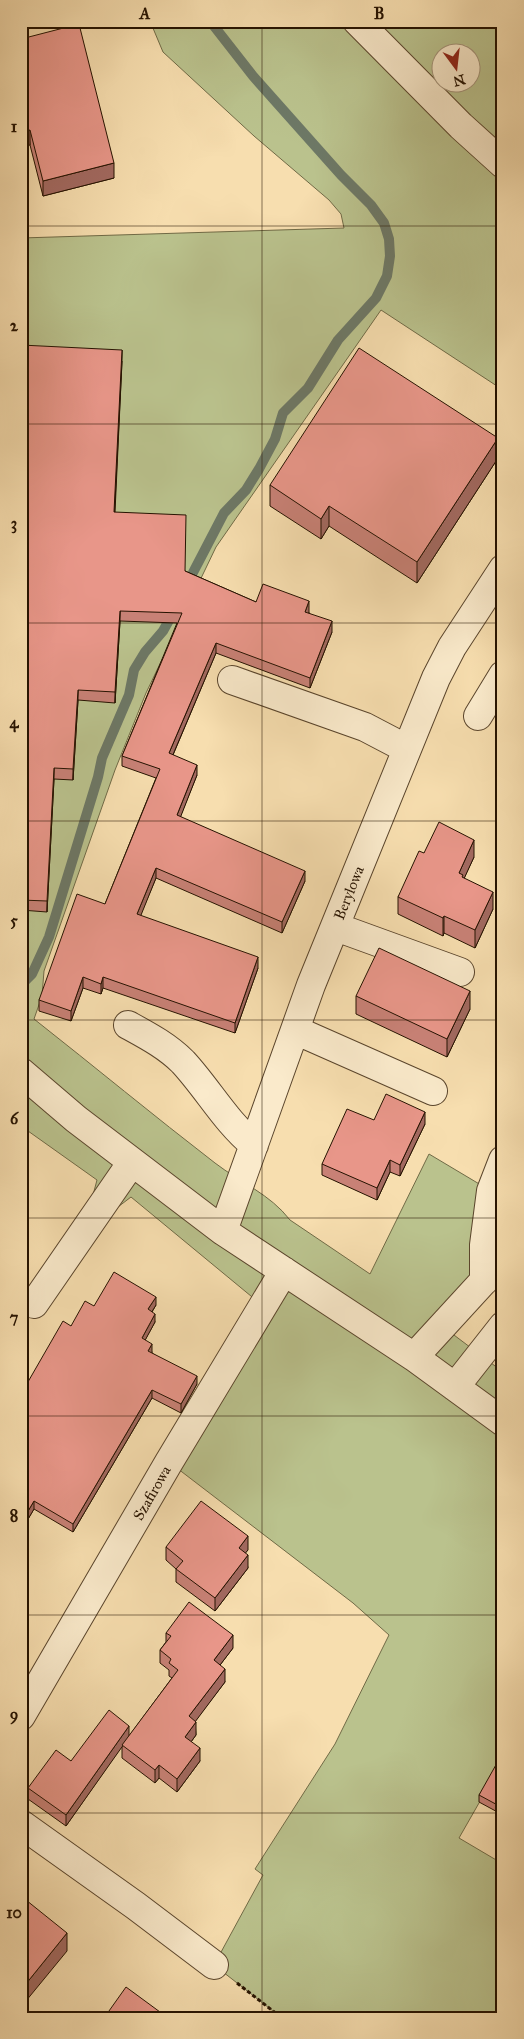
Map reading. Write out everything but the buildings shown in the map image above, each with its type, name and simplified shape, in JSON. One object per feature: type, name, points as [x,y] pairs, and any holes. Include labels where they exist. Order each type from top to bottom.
[{"type":"street","points":[[357,21],[461,126],[503,164]]},
{"type":"street","name":"Berylowa","points":[[223,1231],[311,984],[336,927],[436,678],[452,647],[503,569]]},
{"type":"street","points":[[478,716],[503,675]]},
{"type":"street","points":[[232,680],[365,727],[407,749]]},
{"type":"street","points":[[336,927],[460,972]]},
{"type":"street","points":[[128,1026],[171,1051],[184,1063],[233,1126],[254,1145]]},
{"type":"street","points":[[295,1030],[433,1091]]},
{"type":"street","points":[[21,1072],[76,1119],[223,1231],[414,1357],[503,1422]]},
{"type":"street","points":[[484,1281],[484,1245],[491,1191],[503,1160]]},
{"type":"street","points":[[34,1304],[132,1162]]},
{"type":"street","points":[[414,1357],[503,1260]]},
{"type":"street","name":"Szafirowa","points":[[21,1716],[169,1462],[284,1271]]},
{"type":"street","points":[[455,1387],[503,1326]]},
{"type":"street","points":[[21,1824],[136,1906],[214,1965]]},
{"type":"path","points":[[214,1965],[282,2018]]},
{"type":"green space","points":[[150,21],[503,21],[503,390],[381,310],[216,547],[146,693],[115,770],[44,971],[42,996],[34,1019],[215,1163],[274,1203],[290,1220],[370,1274],[429,1154],[491,1191],[503,1207],[503,1260],[442,1326],[503,1372],[503,1761],[459,1838],[503,1864],[503,2015],[501,2018],[282,2018],[214,1965],[263,1875],[255,1869],[335,1744],[389,1635],[353,1603],[169,1462],[263,1306],[131,1197],[114,1210],[93,1195],[97,1180],[21,1126],[21,238],[344,228],[341,214],[329,200],[254,136],[163,52]]},
{"type":"waterway","points":[[186,586],[224,513],[246,490],[259,469],[275,439],[283,413],[308,388],[338,340],[376,298],[387,276],[390,256],[389,239],[384,223],[371,205],[341,175],[253,76],[210,21]]},
{"type":"waterway","points":[[21,985],[32,974],[49,937],[98,777],[102,758],[129,695],[134,670],[145,652],[163,631],[173,613]]}]
